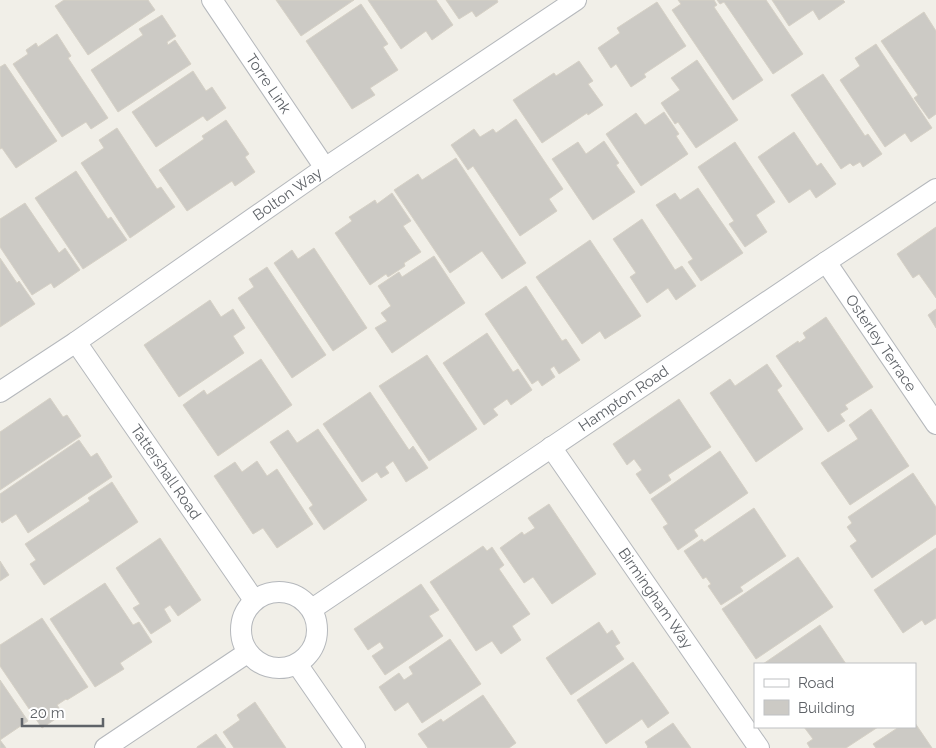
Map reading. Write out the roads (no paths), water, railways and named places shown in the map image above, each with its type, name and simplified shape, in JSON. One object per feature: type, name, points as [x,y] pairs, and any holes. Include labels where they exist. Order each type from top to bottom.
[{"type":"street","name":"Torre Link","points":[[212,0],[325,168]]},
{"type":"street","name":"Bolton Way","points":[[0,392],[76,342],[325,168],[576,0]]},
{"type":"street","name":"Hampton Road","points":[[312,609],[936,189]]},
{"type":"street","name":"Osterley Terrace","points":[[826,262],[936,424]]},
{"type":"street","name":"Tattershall Road","points":[[76,342],[254,600]]},
{"type":"street","name":"Birmingham Way","points":[[551,447],[759,748]]},
{"type":"street","points":[[289,593],[302,600],[312,609],[318,633],[314,646],[308,656],[297,664],[284,668],[270,668],[257,662],[247,653],[241,639],[240,626],[245,611],[254,600],[265,594],[289,593]]},
{"type":"street","points":[[105,748],[247,653]]},
{"type":"street","points":[[297,664],[356,748]]}]
